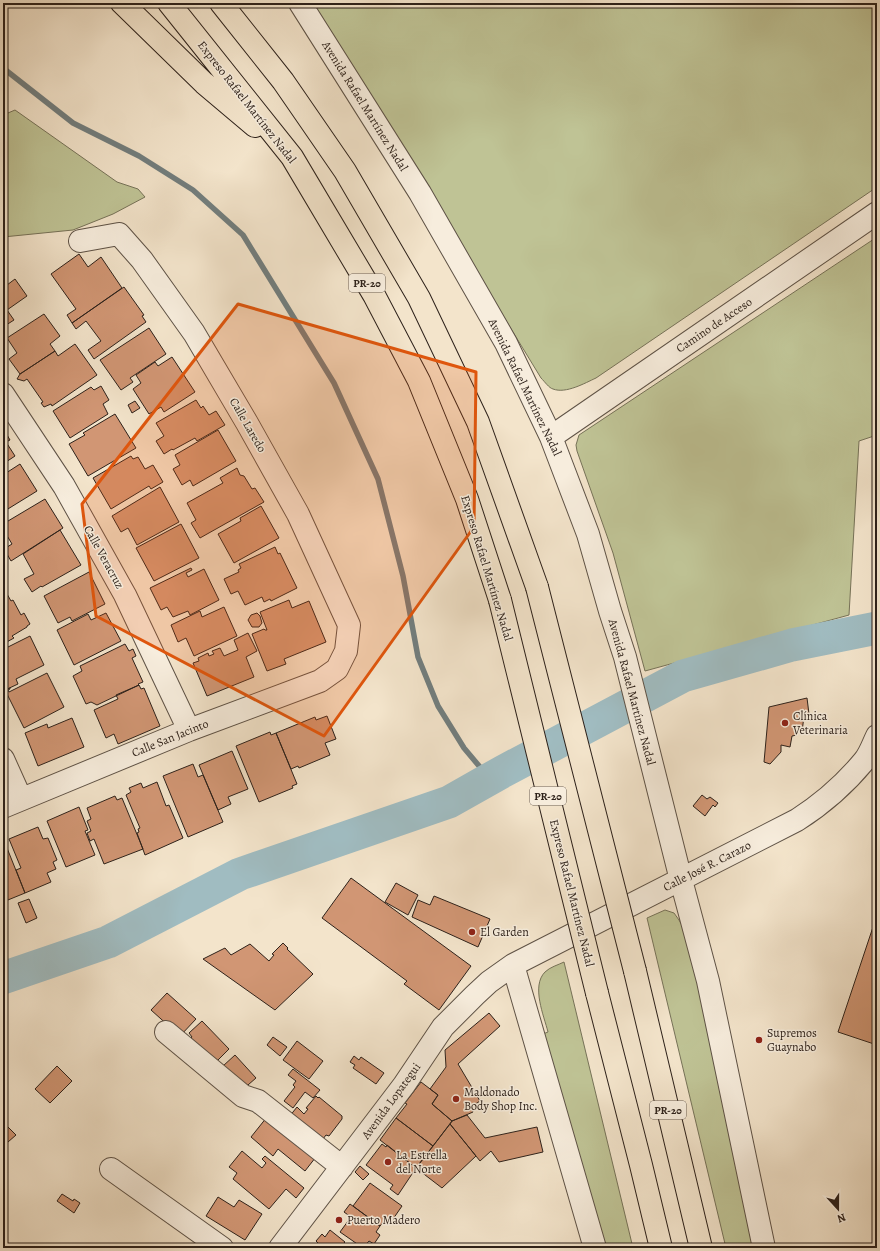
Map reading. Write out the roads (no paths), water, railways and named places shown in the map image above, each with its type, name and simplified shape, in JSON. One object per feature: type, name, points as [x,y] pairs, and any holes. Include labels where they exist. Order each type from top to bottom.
[{"type":"highway","points":[[122,3],[204,83],[292,157]]},
{"type":"highway","name":"Expreso Rafael Martínez Nadal","points":[[169,3],[292,157],[374,295],[419,381],[467,499],[500,600],[661,1248]]},
{"type":"highway","name":"PR-20","points":[[226,7],[284,81],[345,170],[419,298],[478,422],[537,587],[635,971],[701,1248]]},
{"type":"street","name":"Avenida Rafael Martínez Nadal","points":[[300,3],[424,200],[506,343],[551,436],[588,534],[625,657],[680,880],[708,981],[764,1248]]},
{"type":"street","name":"Camino de Acceso","points":[[551,436],[877,213]]},
{"type":"street","name":"Calle Laredo","points":[[80,241],[119,234],[142,260],[194,333],[248,423],[298,514],[350,625],[346,651],[337,669]]},
{"type":"street","name":"Calle Veracruz","points":[[3,394],[64,486],[126,595],[189,730]]},
{"type":"street","name":"Calle San Jacinto","points":[[12,803],[189,730],[320,681],[337,669]]},
{"type":"street","name":"Calle José R. Carazo","points":[[513,965],[797,820],[833,794],[871,756],[877,736]]},
{"type":"street","points":[[3,759],[12,803]]},
{"type":"street","points":[[513,965],[594,1248]]},
{"type":"street","name":"Avenida Lopategui","points":[[280,1248],[404,1085],[443,1027],[474,995],[513,965]]},
{"type":"street","points":[[166,1032],[243,1096],[258,1101],[342,1167]]},
{"type":"street","points":[[111,1169],[222,1248]]},
{"type":"waterway","points":[[3,68],[73,123],[139,156],[193,190],[243,235],[334,383],[378,479],[403,576],[418,657],[438,706],[464,748],[490,779]]},
{"type":"waterway","points":[[3,978],[108,942],[240,874],[449,802],[502,772],[683,676],[792,645],[877,628]]},
{"type":"place","name":"Clínica Veterinaria","points":[[785,723]]},
{"type":"place","name":"El Garden","points":[[472,932]]},
{"type":"place","name":"Supremos Guaynabo","points":[[759,1040]]},
{"type":"place","name":"Maldonado Body Shop Inc.","points":[[456,1099]]},
{"type":"place","name":"La Estrella del Norte","points":[[388,1162]]},
{"type":"place","name":"Puerto Madero","points":[[339,1220]]}]
